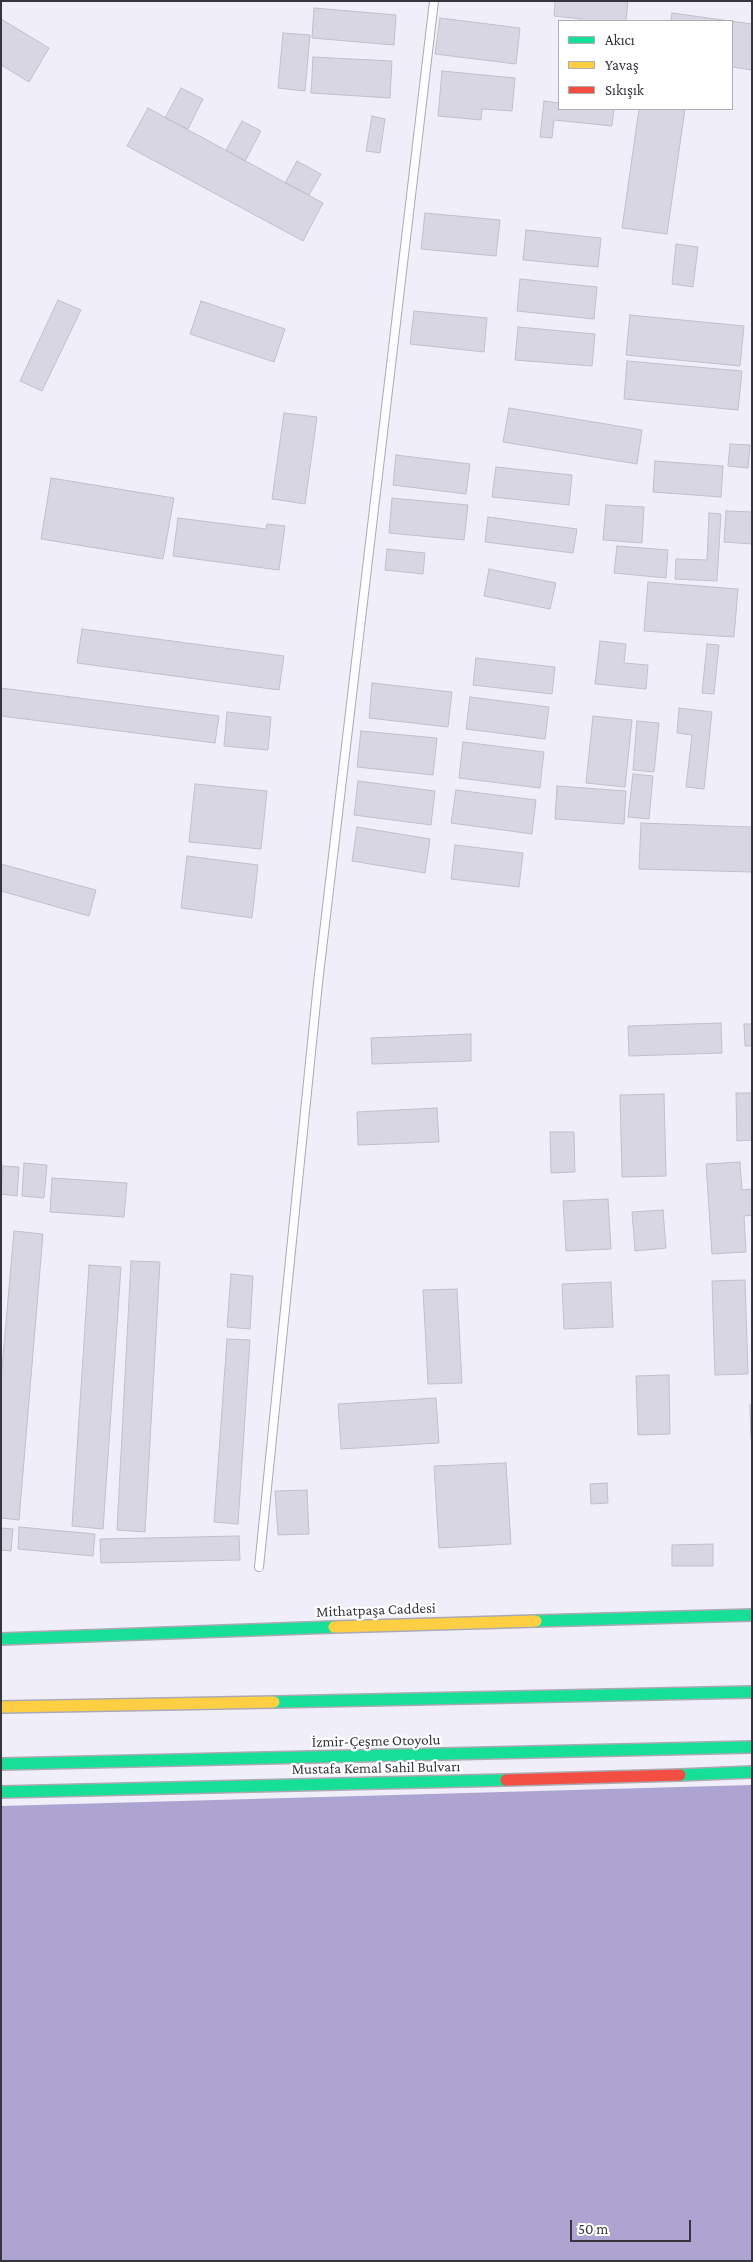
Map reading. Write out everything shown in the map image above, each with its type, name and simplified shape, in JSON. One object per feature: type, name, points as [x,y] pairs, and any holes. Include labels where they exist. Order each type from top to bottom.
[{"type":"main road","name":"Mithatpaşa Caddesi","points":[[1,1639],[250,1629],[752,1615]]},
{"type":"main road","points":[[1,1707],[752,1692]]},
{"type":"main road","name":"İzmir-Çeşme Otoyolu","points":[[1,1764],[752,1747]]},
{"type":"main road","name":"Mustafa Kemal Sahil Bulvarı","points":[[1,1792],[667,1776],[752,1772]]},
{"type":"lane","points":[[259,1567],[318,983],[434,1]]},
{"type":"shaded area","points":[[752,1785],[752,2261],[1,2261],[1,1806]]},
{"type":"building","points":[[555,1],[628,1],[626,20],[581,20],[554,16]]},
{"type":"building","points":[[314,8],[396,15],[394,45],[312,38]]},
{"type":"building","points":[[672,13],[723,20],[671,20]]},
{"type":"building","points":[[440,18],[520,28],[516,64],[435,54]]},
{"type":"building","points":[[1,19],[49,48],[29,82],[1,65]]},
{"type":"building","points":[[733,21],[752,24],[752,70],[733,67]]},
{"type":"building","points":[[283,33],[310,35],[305,91],[278,88]]},
{"type":"building","points":[[313,57],[392,61],[390,98],[311,93]]},
{"type":"building","points":[[442,71],[515,78],[512,111],[482,109],[481,120],[438,116]]},
{"type":"building","points":[[181,88],[203,99],[188,129],[165,118]]},
{"type":"building","points":[[544,101],[558,103],[558,110],[614,110],[612,126],[554,120],[552,138],[540,137]]},
{"type":"building","points":[[148,108],[323,203],[303,241],[127,146]]},
{"type":"building","points":[[639,110],[685,110],[667,234],[622,228]]},
{"type":"building","points":[[372,116],[385,119],[380,153],[366,151]]},
{"type":"building","points":[[242,121],[261,131],[245,161],[226,150]]},
{"type":"building","points":[[297,161],[321,174],[309,195],[285,183]]},
{"type":"building","points":[[425,213],[500,220],[496,256],[421,249]]},
{"type":"building","points":[[526,230],[601,238],[598,267],[523,260]]},
{"type":"building","points":[[676,244],[698,247],[693,287],[672,284]]},
{"type":"building","points":[[520,279],[597,287],[594,319],[517,311]]},
{"type":"building","points":[[58,300],[81,310],[42,391],[20,381]]},
{"type":"building","points":[[201,301],[285,329],[274,362],[190,334]]},
{"type":"building","points":[[414,311],[487,318],[484,352],[410,344]]},
{"type":"building","points":[[630,315],[744,326],[740,366],[626,355]]},
{"type":"building","points":[[518,327],[595,334],[592,366],[515,360]]},
{"type":"building","points":[[627,361],[742,371],[738,410],[624,399]]},
{"type":"building","points":[[509,408],[642,430],[637,464],[503,442]]},
{"type":"building","points":[[284,413],[317,417],[305,504],[272,499]]},
{"type":"building","points":[[730,444],[750,445],[748,468],[728,466]]},
{"type":"building","points":[[396,455],[470,464],[466,494],[393,485]]},
{"type":"building","points":[[655,461],[723,466],[721,497],[653,492]]},
{"type":"building","points":[[496,467],[572,475],[569,505],[492,497]]},
{"type":"building","points":[[51,478],[174,498],[163,559],[41,539]]},
{"type":"building","points":[[392,498],[468,505],[464,540],[389,533]]},
{"type":"building","points":[[606,505],[644,507],[642,543],[603,540]]},
{"type":"building","points":[[726,511],[752,512],[752,544],[724,542]]},
{"type":"building","points":[[709,513],[721,514],[717,581],[675,579],[676,559],[707,560]]},
{"type":"building","points":[[488,517],[577,529],[573,553],[485,542]]},
{"type":"building","points":[[178,518],[266,529],[267,524],[285,526],[279,570],[173,556]]},
{"type":"building","points":[[617,546],[668,550],[666,578],[614,573]]},
{"type":"building","points":[[387,549],[425,553],[423,574],[385,570]]},
{"type":"building","points":[[489,569],[556,583],[550,609],[484,596]]},
{"type":"building","points":[[648,582],[738,589],[734,637],[644,631]]},
{"type":"building","points":[[82,629],[284,656],[279,690],[77,663]]},
{"type":"building","points":[[600,641],[626,644],[624,663],[648,665],[646,689],[595,684]]},
{"type":"building","points":[[707,644],[719,645],[714,694],[702,693]]},
{"type":"building","points":[[476,658],[555,667],[552,694],[473,685]]},
{"type":"building","points":[[372,683],[452,692],[448,727],[369,718]]},
{"type":"building","points":[[1,688],[219,716],[215,743],[1,716]]},
{"type":"building","points":[[470,697],[549,707],[545,739],[466,729]]},
{"type":"building","points":[[679,708],[712,712],[704,789],[686,787],[692,735],[677,733]]},
{"type":"building","points":[[227,712],[271,717],[268,750],[224,746]]},
{"type":"building","points":[[593,716],[632,720],[625,787],[586,783]]},
{"type":"building","points":[[637,721],[659,723],[654,772],[633,770]]},
{"type":"building","points":[[361,731],[437,738],[433,775],[357,767]]},
{"type":"building","points":[[463,742],[544,752],[540,788],[459,778]]},
{"type":"building","points":[[633,774],[653,776],[649,819],[628,817]]},
{"type":"building","points":[[358,781],[435,791],[431,825],[354,815]]},
{"type":"building","points":[[195,784],[267,791],[261,849],[189,842]]},
{"type":"building","points":[[557,786],[626,791],[624,824],[555,819]]},
{"type":"building","points":[[456,790],[536,800],[532,834],[451,823]]},
{"type":"building","points":[[641,823],[752,827],[752,872],[639,869]]},
{"type":"building","points":[[357,827],[430,839],[425,873],[352,861]]},
{"type":"building","points":[[455,845],[523,853],[519,887],[451,879]]},
{"type":"building","points":[[187,856],[258,865],[252,918],[181,908]]},
{"type":"building","points":[[1,864],[96,890],[89,916],[1,891]]},
{"type":"building","points":[[721,1023],[722,1053],[629,1056],[628,1026]]},
{"type":"building","points":[[744,1024],[752,1024],[752,1046],[745,1046]]},
{"type":"building","points":[[471,1034],[471,1061],[372,1064],[371,1038]]},
{"type":"building","points":[[736,1093],[752,1093],[752,1140],[737,1141]]},
{"type":"building","points":[[664,1094],[666,1176],[622,1177],[620,1095]]},
{"type":"building","points":[[437,1108],[439,1142],[358,1145],[357,1112]]},
{"type":"building","points":[[550,1132],[574,1132],[575,1172],[551,1173]]},
{"type":"building","points":[[740,1162],[742,1190],[752,1189],[752,1215],[744,1216],[746,1252],[712,1254],[706,1164]]},
{"type":"building","points":[[24,1163],[47,1165],[44,1198],[22,1196]]},
{"type":"building","points":[[3,1166],[19,1167],[17,1196],[1,1194]]},
{"type":"building","points":[[52,1178],[127,1183],[124,1217],[50,1212]]},
{"type":"building","points":[[608,1199],[611,1249],[566,1251],[563,1201]]},
{"type":"building","points":[[663,1210],[666,1248],[635,1251],[632,1212]]},
{"type":"building","points":[[14,1231],[43,1234],[19,1520],[1,1518],[1,1379]]},
{"type":"building","points":[[131,1261],[160,1262],[145,1532],[117,1530]]},
{"type":"building","points":[[89,1265],[121,1267],[103,1529],[72,1526]]},
{"type":"building","points":[[231,1274],[253,1276],[250,1329],[227,1327]]},
{"type":"building","points":[[745,1280],[748,1374],[715,1375],[712,1281]]},
{"type":"building","points":[[611,1282],[613,1327],[564,1329],[562,1284]]},
{"type":"building","points":[[457,1289],[462,1383],[428,1384],[423,1290]]},
{"type":"building","points":[[227,1339],[250,1340],[238,1524],[214,1522]]},
{"type":"building","points":[[669,1375],[670,1434],[638,1435],[636,1376]]},
{"type":"building","points":[[436,1398],[439,1443],[341,1449],[338,1404]]},
{"type":"building","points":[[750,1405],[752,1405],[752,1439],[751,1439]]},
{"type":"building","points":[[506,1463],[511,1544],[439,1548],[434,1466]]},
{"type":"building","points":[[607,1483],[608,1503],[591,1504],[590,1484]]},
{"type":"building","points":[[307,1490],[309,1534],[278,1535],[275,1491]]},
{"type":"building","points":[[19,1527],[95,1534],[93,1556],[18,1549]]},
{"type":"building","points":[[1,1528],[13,1529],[11,1551],[1,1550]]},
{"type":"building","points":[[239,1536],[240,1560],[101,1563],[100,1539]]},
{"type":"building","points":[[713,1544],[713,1566],[672,1566],[672,1545]]},
{"type":"traffic: fast","points":[[536,1621],[752,1615]]},
{"type":"traffic: fast","points":[[1,1639],[334,1627]]},
{"type":"traffic: fast","points":[[274,1702],[752,1692]]},
{"type":"traffic: fast","points":[[1,1764],[752,1747]]},
{"type":"traffic: fast","points":[[680,1775],[752,1772]]},
{"type":"traffic: fast","points":[[1,1792],[506,1780]]},
{"type":"traffic: slow","points":[[334,1627],[536,1621]]},
{"type":"traffic: slow","points":[[1,1707],[274,1702]]},
{"type":"traffic: jam","points":[[506,1780],[680,1775]]}]
